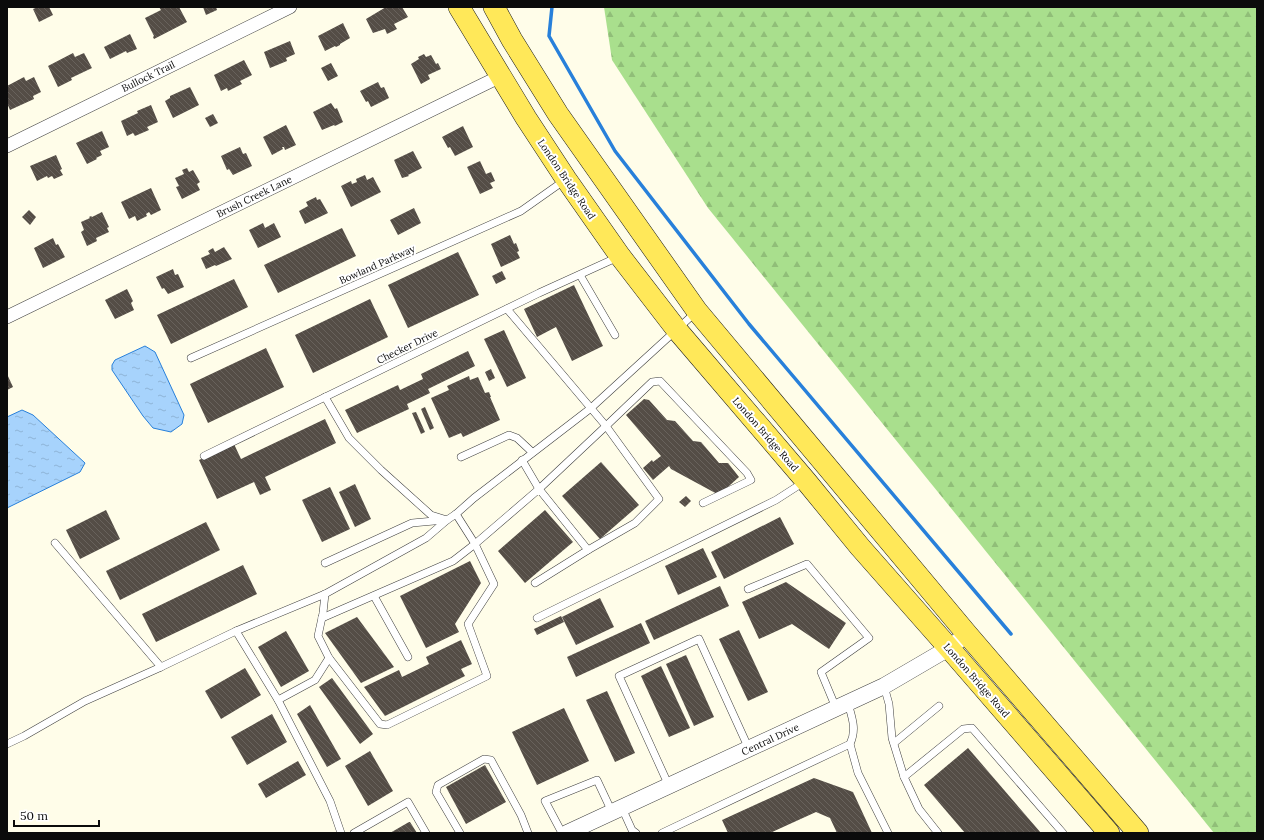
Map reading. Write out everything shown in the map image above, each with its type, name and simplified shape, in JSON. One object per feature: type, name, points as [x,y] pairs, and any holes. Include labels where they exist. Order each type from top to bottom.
[{"type":"main road","name":"London Bridge Road","points":[[459,7],[526,118],[566,179],[620,256],[677,330],[860,546],[1109,833]]},
{"type":"main road","points":[[494,7],[512,40],[558,114],[697,311],[967,634],[1138,833]]},
{"type":"street","name":"Bullock Trail","points":[[7,146],[290,7]]},
{"type":"street","name":"Brush Creek Lane","points":[[7,317],[501,76]]},
{"type":"street","name":"Central Drive","points":[[567,833],[884,686],[949,648],[967,634]]},
{"type":"lane","name":"Bowland Parkway","points":[[191,358],[521,211],[566,179]]},
{"type":"lane","name":"Checker Drive","points":[[204,456],[620,256]]},
{"type":"lane","points":[[580,274],[615,335]]},
{"type":"lane","points":[[507,309],[606,426],[659,499],[635,523],[535,583]]},
{"type":"lane","points":[[7,744],[24,736],[85,701],[236,631],[325,594],[426,538],[532,452],[591,408],[697,311]]},
{"type":"lane","points":[[322,618],[453,561],[539,489],[652,382],[660,381],[751,480],[703,503]]},
{"type":"lane","points":[[325,397],[349,438],[381,470],[432,514],[447,520]]},
{"type":"lane","points":[[461,457],[509,435],[517,438],[532,452]]},
{"type":"lane","points":[[522,460],[539,489],[588,550]]},
{"type":"lane","points":[[537,618],[776,500],[806,481]]},
{"type":"lane","points":[[325,594],[318,636],[329,658],[380,724],[387,725],[486,676],[468,624],[494,584],[475,544],[456,514]]},
{"type":"lane","points":[[325,563],[412,523],[447,520]]},
{"type":"lane","points":[[55,543],[161,667]]},
{"type":"lane","points":[[748,589],[807,564],[869,638],[822,672],[854,728],[850,744],[858,773],[888,833]]},
{"type":"lane","points":[[374,596],[408,658]]},
{"type":"lane","points":[[236,631],[278,700],[330,801],[341,833]]},
{"type":"lane","points":[[669,786],[619,676],[699,638],[749,749]]},
{"type":"lane","points":[[278,700],[315,680],[329,658]]},
{"type":"lane","points":[[884,686],[889,704],[894,743],[904,778],[919,809],[938,833]]},
{"type":"lane","points":[[894,743],[939,706]]},
{"type":"lane","points":[[904,778],[963,728],[972,728],[1063,833]]},
{"type":"lane","points":[[662,833],[850,744]]},
{"type":"lane","points":[[460,833],[436,792],[438,785],[484,759],[492,760],[521,815],[528,833]]},
{"type":"lane","points":[[562,833],[545,802],[560,794],[596,780],[632,830],[636,833]]},
{"type":"lane","points":[[354,833],[408,802],[426,833]]},
{"type":"green space","points":[[604,7],[1257,7],[1257,833],[1214,833],[708,208],[612,60]]},
{"type":"water","points":[[145,346],[155,352],[184,415],[182,424],[171,432],[153,428],[143,416],[112,370],[112,365],[115,360]]},
{"type":"water","points":[[22,410],[33,415],[85,463],[80,472],[7,508],[7,417]]},
{"type":"building","points":[[38,7],[49,7],[53,15],[39,22],[33,9]]},
{"type":"building","points":[[159,7],[179,7],[187,22],[154,39],[145,18],[161,10]]},
{"type":"building","points":[[203,7],[216,7],[217,10],[206,15]]},
{"type":"building","points":[[386,7],[402,7],[408,17],[394,24],[397,29],[387,34],[385,29],[373,33],[366,19]]},
{"type":"building","points":[[343,23],[350,38],[340,45],[325,51],[318,36]]},
{"type":"building","points":[[130,34],[137,49],[127,53],[126,51],[110,59],[104,47]]},
{"type":"building","points":[[290,41],[295,54],[286,58],[287,61],[270,68],[264,52]]},
{"type":"building","points":[[73,53],[75,57],[84,53],[92,68],[71,78],[72,80],[58,87],[48,66]]},
{"type":"building","points":[[424,54],[426,57],[431,55],[441,69],[428,75],[430,79],[421,84],[411,64],[419,59],[418,57]]},
{"type":"building","points":[[244,60],[252,75],[240,81],[242,84],[228,91],[227,88],[221,91],[214,75]]},
{"type":"building","points":[[331,63],[338,76],[328,81],[321,68]]},
{"type":"building","points":[[24,77],[26,81],[34,77],[41,92],[33,96],[34,99],[10,110],[7,103],[7,86]]},
{"type":"building","points":[[378,82],[381,88],[384,87],[389,98],[371,107],[368,101],[366,102],[360,91]]},
{"type":"building","points":[[190,87],[199,105],[173,118],[165,101],[170,98],[170,96]]},
{"type":"building","points":[[331,103],[335,109],[337,108],[343,122],[322,130],[313,112]]},
{"type":"building","points":[[151,105],[158,122],[147,127],[149,130],[135,136],[133,133],[127,136],[121,121],[138,113],[137,111]]},
{"type":"building","points":[[213,114],[218,123],[210,127],[205,118]]},
{"type":"building","points":[[286,125],[296,145],[285,150],[284,147],[282,147],[283,149],[272,155],[263,137]]},
{"type":"building","points":[[463,126],[473,147],[455,156],[450,147],[448,148],[442,137]]},
{"type":"building","points":[[102,131],[109,147],[100,151],[102,155],[87,164],[76,143]]},
{"type":"building","points":[[240,147],[243,154],[246,153],[252,166],[233,175],[229,169],[227,170],[221,156]]},
{"type":"building","points":[[413,151],[422,168],[408,175],[409,176],[402,178],[394,160]]},
{"type":"building","points":[[56,155],[63,175],[54,179],[52,176],[48,178],[47,176],[37,181],[30,166]]},
{"type":"building","points":[[480,161],[486,174],[491,172],[495,181],[490,183],[493,188],[480,194],[467,167]]},
{"type":"building","points":[[187,168],[189,172],[193,170],[200,182],[197,184],[200,190],[182,199],[176,187],[179,186],[175,178],[184,174],[182,170]]},
{"type":"building","points":[[365,175],[367,180],[373,177],[381,192],[351,207],[341,186],[351,181],[352,184],[357,182],[356,179]]},
{"type":"building","points":[[151,188],[161,210],[151,215],[149,212],[146,214],[147,216],[137,221],[135,216],[129,219],[121,202]]},
{"type":"building","points":[[316,197],[317,200],[320,199],[328,213],[305,224],[299,211],[308,206],[306,202]]},
{"type":"building","points":[[414,208],[421,223],[398,235],[390,220]]},
{"type":"building","points":[[29,210],[36,217],[30,225],[22,217]]},
{"type":"building","points":[[102,212],[109,227],[107,228],[109,232],[96,238],[97,241],[87,246],[81,232],[84,230],[81,222]]},
{"type":"building","points":[[263,223],[265,228],[274,223],[281,237],[258,248],[249,230]]},
{"type":"building","points":[[342,228],[356,256],[278,293],[264,265]]},
{"type":"building","points":[[510,235],[514,244],[516,243],[519,251],[517,252],[520,258],[501,267],[491,244]]},
{"type":"building","points":[[53,238],[56,245],[58,244],[65,257],[43,268],[34,248]]},
{"type":"building","points":[[224,247],[232,259],[206,269],[201,258],[210,254],[208,251],[213,248],[215,252]]},
{"type":"building","points":[[458,252],[479,295],[408,328],[388,285]]},
{"type":"building","points":[[173,269],[175,275],[178,274],[184,287],[168,294],[164,288],[162,289],[156,277]]},
{"type":"building","points":[[502,271],[506,279],[496,284],[492,276]]},
{"type":"building","points":[[234,279],[248,307],[171,344],[157,315]]},
{"type":"building","points":[[574,285],[603,346],[572,361],[556,327],[537,337],[524,309]]},
{"type":"building","points":[[127,289],[133,301],[131,303],[134,310],[115,319],[105,300]]},
{"type":"building","points":[[370,299],[388,337],[313,373],[295,335]]},
{"type":"building","points":[[504,330],[526,378],[507,387],[484,339]]},
{"type":"building","points":[[266,348],[284,387],[208,423],[190,384]]},
{"type":"building","points":[[468,351],[475,366],[428,389],[430,393],[407,404],[409,409],[357,433],[345,410],[398,385],[400,390],[423,379],[421,374]]},
{"type":"building","points":[[491,369],[495,378],[489,381],[485,372]]},
{"type":"building","points":[[7,374],[13,387],[7,390]]},
{"type":"building","points":[[469,376],[470,380],[478,377],[485,393],[489,392],[500,420],[463,437],[461,433],[449,438],[431,398],[449,390],[447,386]]},
{"type":"building","points":[[644,399],[649,400],[667,420],[675,421],[693,441],[701,442],[719,463],[728,463],[739,477],[719,495],[671,469],[669,466],[653,480],[643,468],[652,460],[653,462],[661,456],[626,415]]},
{"type":"building","points":[[425,407],[434,428],[430,430],[421,409]]},
{"type":"building","points":[[416,412],[425,432],[421,434],[412,413]]},
{"type":"building","points":[[325,419],[336,443],[265,477],[271,490],[260,495],[254,482],[217,499],[199,460],[234,444],[241,459]]},
{"type":"building","points":[[601,462],[639,505],[600,539],[562,496]]},
{"type":"building","points":[[355,484],[371,519],[355,527],[339,492]]},
{"type":"building","points":[[330,487],[350,529],[322,542],[302,500]]},
{"type":"building","points":[[686,496],[691,501],[685,507],[679,502]]},
{"type":"building","points":[[106,510],[120,539],[80,559],[66,530]]},
{"type":"building","points":[[545,510],[573,542],[525,583],[498,551]]},
{"type":"building","points":[[780,517],[794,544],[724,579],[711,552]]},
{"type":"building","points":[[206,522],[220,550],[120,600],[106,571]]},
{"type":"building","points":[[703,548],[717,577],[678,595],[665,566]]},
{"type":"building","points":[[470,561],[481,583],[455,624],[459,632],[426,648],[400,596]]},
{"type":"building","points":[[243,565],[257,594],[156,642],[142,614]]},
{"type":"building","points":[[786,582],[846,623],[829,649],[792,624],[759,639],[742,602]]},
{"type":"building","points":[[720,586],[729,606],[654,640],[645,621]]},
{"type":"building","points":[[600,598],[614,627],[576,645],[562,617]]},
{"type":"building","points":[[561,616],[564,622],[537,635],[534,629]]},
{"type":"building","points":[[357,617],[394,667],[361,683],[325,633]]},
{"type":"building","points":[[641,623],[650,643],[576,677],[567,657]]},
{"type":"building","points":[[739,630],[768,692],[748,701],[719,639]]},
{"type":"building","points":[[286,631],[309,671],[281,687],[258,647]]},
{"type":"building","points":[[461,640],[472,664],[461,669],[465,676],[385,716],[364,687],[399,670],[402,677],[429,664],[426,657]]},
{"type":"building","points":[[686,655],[714,717],[694,726],[666,664]]},
{"type":"building","points":[[661,666],[690,728],[669,737],[641,676]]},
{"type":"building","points":[[245,668],[261,695],[221,719],[205,691]]},
{"type":"building","points":[[332,678],[373,734],[360,744],[319,687]]},
{"type":"building","points":[[607,691],[635,753],[615,762],[586,700]]},
{"type":"building","points":[[310,705],[341,759],[327,767],[297,714]]},
{"type":"building","points":[[564,708],[589,761],[537,785],[512,732]]},
{"type":"building","points":[[272,714],[287,742],[247,765],[231,737]]},
{"type":"building","points":[[968,748],[1041,833],[965,833],[924,785]]},
{"type":"building","points":[[370,751],[393,791],[368,806],[345,766]]},
{"type":"building","points":[[298,761],[306,775],[266,798],[258,784]]},
{"type":"building","points":[[485,765],[506,802],[466,824],[446,787]]},
{"type":"building","points":[[814,778],[853,792],[872,833],[837,833],[830,818],[816,812],[770,833],[728,833],[722,820]]},
{"type":"building","points":[[409,822],[417,833],[390,833]]},
{"type":"waterway","points":[[552,7],[549,36],[615,151],[749,324],[1011,634]]}]
